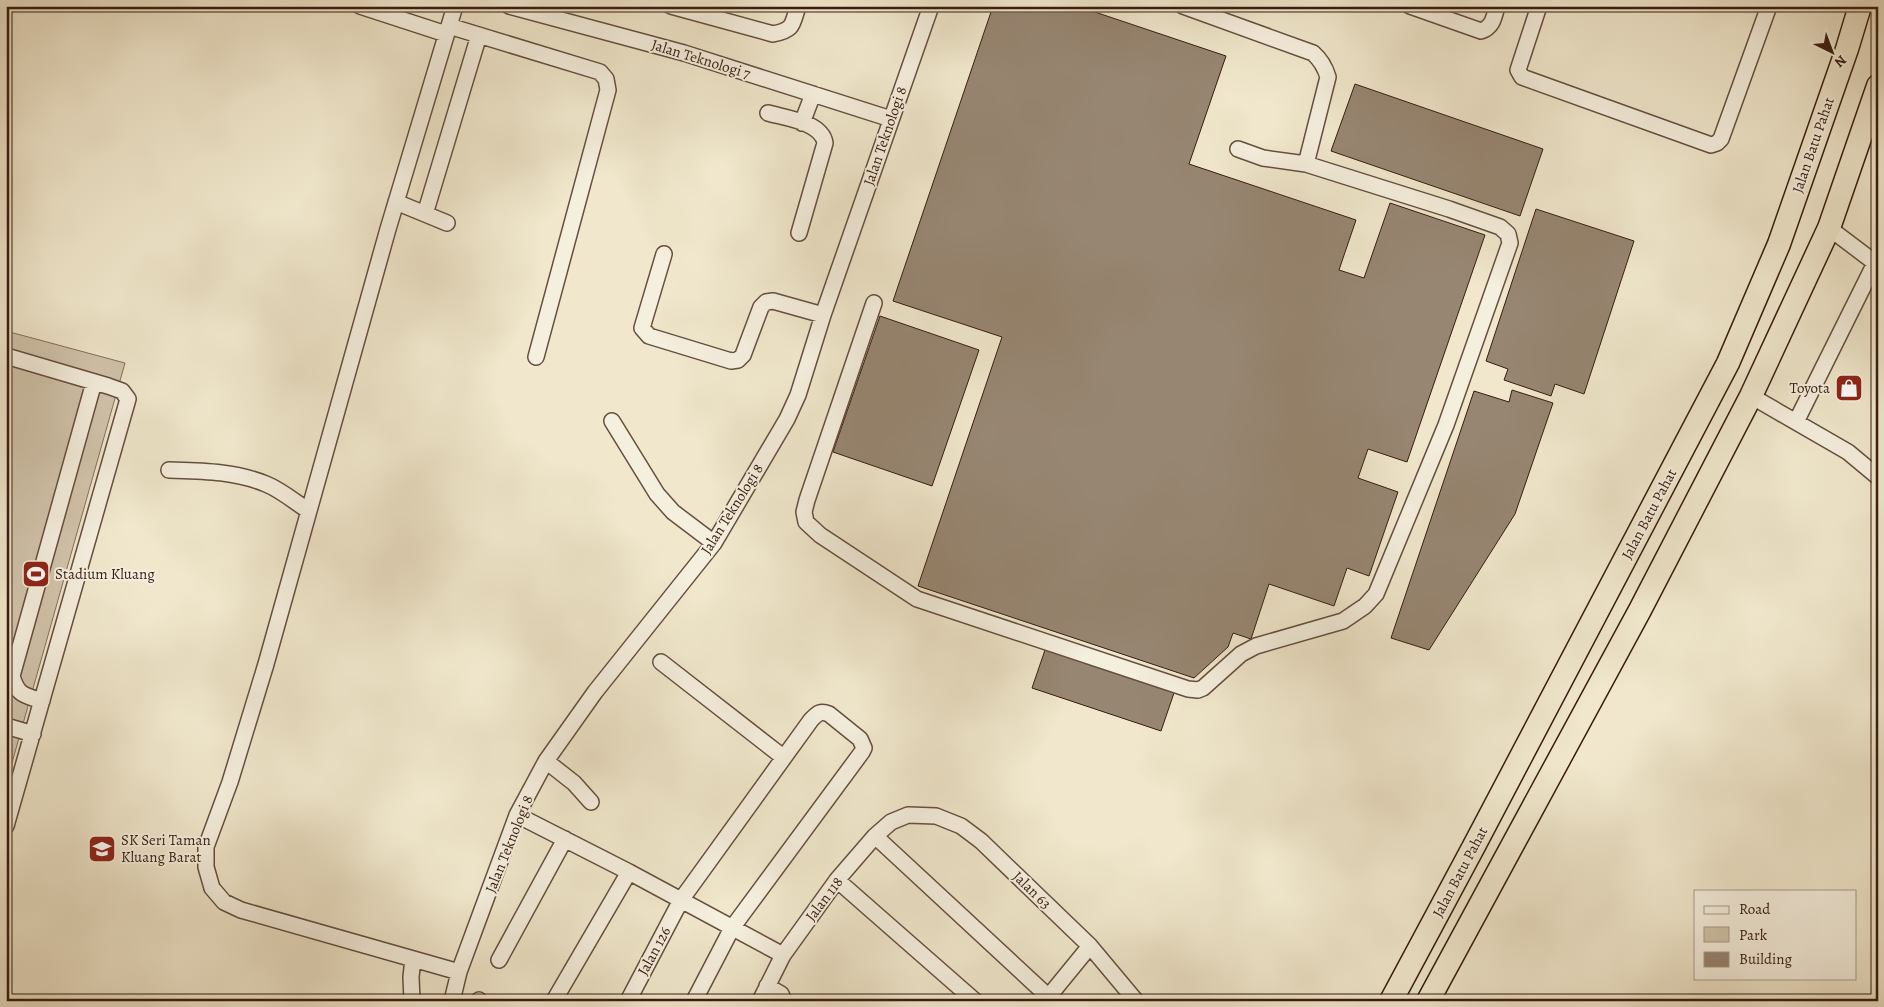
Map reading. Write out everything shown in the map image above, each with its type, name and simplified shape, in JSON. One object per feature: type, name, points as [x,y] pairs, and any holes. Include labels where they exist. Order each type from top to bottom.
[{"type":"highway","name":"Jalan Batu Pahat","points":[[1391,1001],[1728,363],[1779,244],[1847,49],[1860,6]]},
{"type":"highway","points":[[1428,1001],[1640,610],[1751,396],[1828,228],[1878,86]]},
{"type":"street","points":[[360,6],[448,30],[479,35],[600,72],[606,79],[608,90],[536,356]]},
{"type":"street","points":[[455,6],[396,202],[266,664],[230,782],[206,847],[206,867],[212,888],[224,902],[241,910],[459,972]]},
{"type":"street","name":"Jalan Teknologi 7","points":[[509,6],[684,53],[891,119]]},
{"type":"street","points":[[670,6],[774,34],[786,31],[792,25],[798,6]]},
{"type":"street","points":[[1183,6],[1313,53],[1320,59],[1328,77],[1306,164]]},
{"type":"street","points":[[1410,6],[1481,31],[1492,23],[1497,6]]},
{"type":"street","points":[[1539,6],[1518,70],[1522,77],[1711,145],[1722,139],[1769,6]]},
{"type":"street","name":"Jalan Teknologi 8","points":[[452,1001],[459,972],[517,814],[546,761],[595,692],[714,543],[787,419],[798,395],[823,315],[928,7]]},
{"type":"street","points":[[425,214],[479,35]]},
{"type":"street","points":[[802,123],[813,94]]},
{"type":"street","points":[[768,113],[817,128],[824,136],[825,143],[799,233]]},
{"type":"street","points":[[874,303],[807,500],[804,512],[806,522],[820,535],[917,599],[1188,689],[1203,688],[1241,654],[1256,646],[1344,621],[1365,606],[1376,594],[1446,424],[1510,243],[1508,234],[1500,227],[1449,209],[1306,164],[1263,158],[1238,150]]},
{"type":"street","points":[[396,202],[446,223]]},
{"type":"street","points":[[1796,422],[1876,264],[1828,228]]},
{"type":"street","points":[[664,254],[642,328],[649,336],[731,361],[738,360],[744,356],[761,307],[766,302],[773,301],[823,315]]},
{"type":"street","points":[[6,356],[122,391],[128,399],[6,826]]},
{"type":"street","points":[[42,701],[24,695],[16,689],[12,676],[94,382]]},
{"type":"street","points":[[1751,396],[1848,452],[1878,477]]},
{"type":"street","points":[[612,420],[657,494],[674,512],[714,543]]},
{"type":"street","points":[[169,470],[219,471],[237,475],[271,486],[309,511]]},
{"type":"street","points":[[661,662],[783,757]]},
{"type":"street","name":"Jalan 126","points":[[628,1001],[681,900],[811,720],[817,714],[823,712],[829,714],[860,739],[864,748],[732,928]]},
{"type":"street","points":[[6,726],[33,734]]},
{"type":"street","points":[[546,761],[574,783],[591,802]]},
{"type":"street","points":[[517,814],[783,955]]},
{"type":"street","name":"Jalan 118","points":[[760,1001],[783,955],[837,880],[875,836],[891,822],[908,815]]},
{"type":"street","name":"Jalan 63","points":[[908,815],[936,816],[961,826],[981,841],[1090,946],[1136,1001]]},
{"type":"street","points":[[875,836],[1048,999],[1090,946]]},
{"type":"street","points":[[500,960],[566,839]]},
{"type":"street","points":[[554,999],[628,872]]},
{"type":"street","points":[[837,880],[976,1001]]},
{"type":"street","points":[[694,1001],[732,928]]},
{"type":"street","points":[[412,1001],[411,977],[413,959]]},
{"type":"street","points":[[767,986],[781,994],[784,1001]]},
{"type":"green space","name":"Stadium Kluang","points":[[6,331],[125,363],[6,784]]},
{"type":"building","points":[[993,6],[1077,6],[1226,56],[1189,164],[1356,220],[1339,270],[1364,278],[1390,203],[1485,235],[1407,462],[1368,449],[1358,478],[1398,492],[1369,576],[1347,568],[1334,606],[1269,584],[1251,639],[1233,633],[1228,647],[1194,678],[918,586],[1002,337],[893,301]]},
{"type":"building","points":[[1355,84],[1543,149],[1520,216],[1331,151]]},
{"type":"building","points":[[1536,209],[1634,241],[1584,394],[1555,384],[1551,396],[1504,380],[1508,369],[1486,361]]},
{"type":"building","points":[[880,316],[979,350],[932,486],[833,452]]},
{"type":"building","points":[[1512,390],[1553,403],[1515,514],[1429,650],[1391,638],[1474,391],[1509,402]]},
{"type":"building","points":[[1046,647],[1175,690],[1161,731],[1032,688]]},
{"type":"place","name":"Toyota","points":[[1849,388]]},
{"type":"place","name":"Stadium Kluang","points":[[36,574]]},
{"type":"place","name":"SK Seri Taman Kluang Barat","points":[[102,849]]}]
